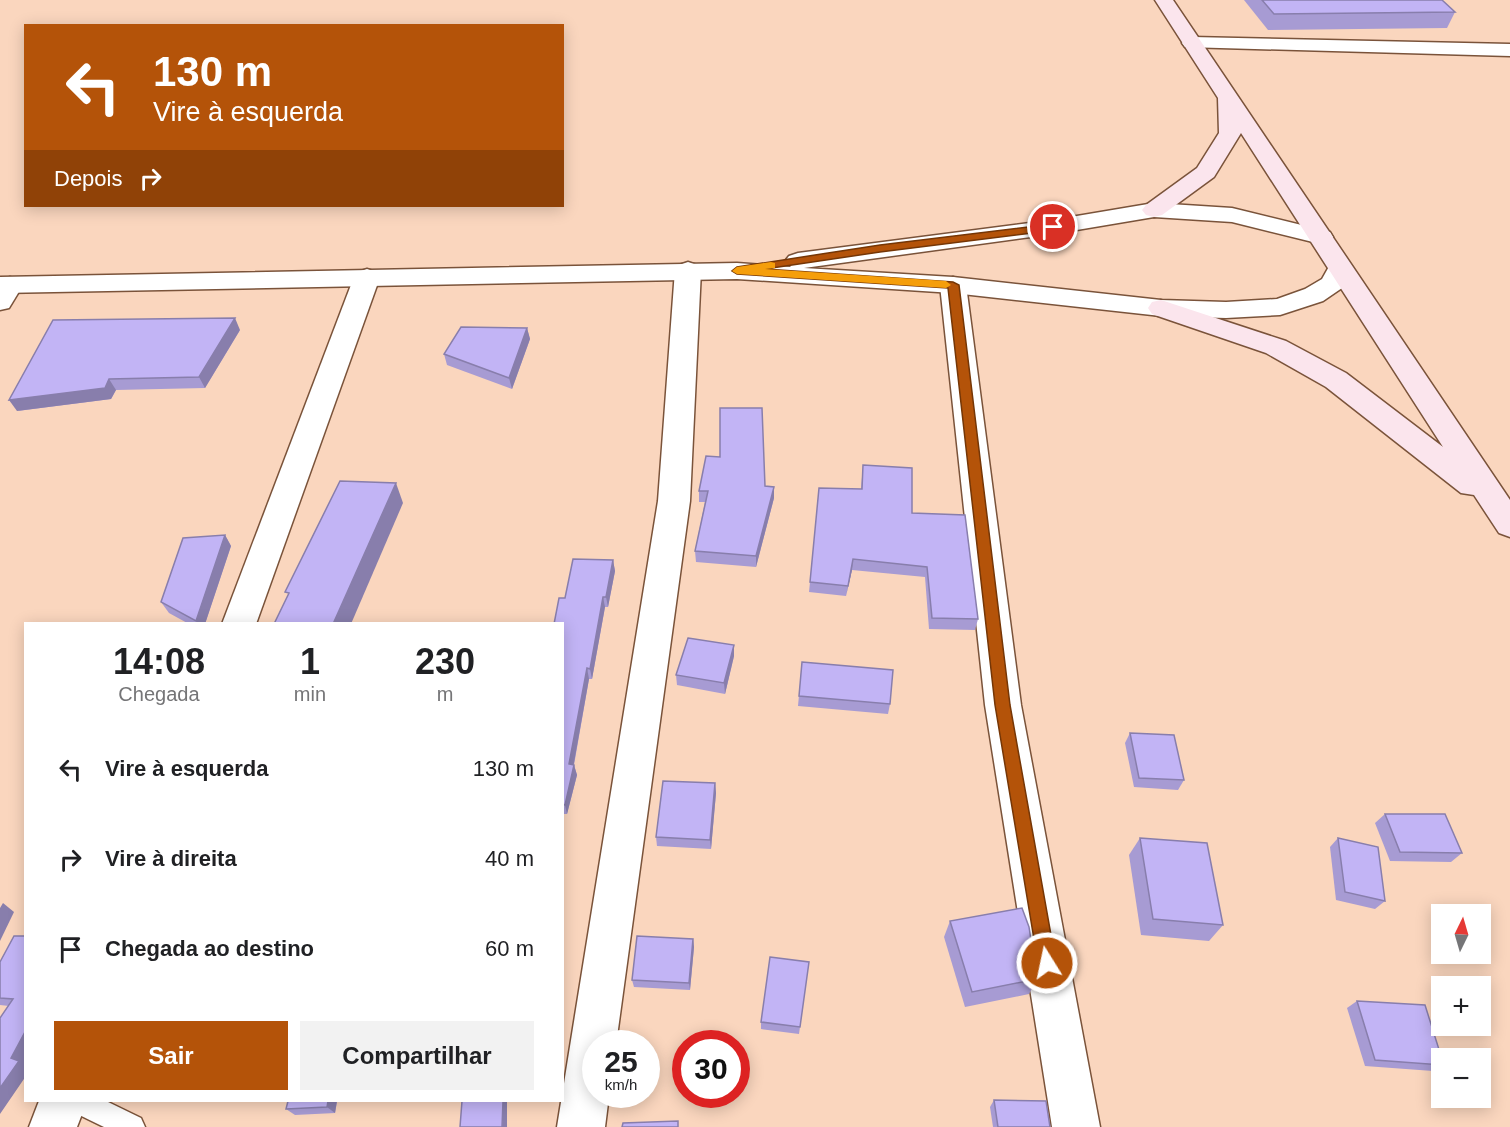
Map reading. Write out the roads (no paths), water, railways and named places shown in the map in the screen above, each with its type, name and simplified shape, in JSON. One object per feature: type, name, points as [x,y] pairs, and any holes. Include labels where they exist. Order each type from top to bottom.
[{"type":"main road","points":[[1164,0],[1504,515]]},
{"type":"main road","points":[[1154,210],[1206,172],[1230,133],[1228,99]]},
{"type":"main road","points":[[1161,308],[1276,347],[1336,380],[1504,515]]},
{"type":"street","points":[[1192,43],[1510,50]]},
{"type":"street","points":[[737,271],[880,249],[1053,227],[1154,210],[1232,215],[1321,237]]},
{"type":"street","points":[[3,291],[367,277],[688,270],[953,285],[1161,308],[1226,310],[1280,307],[1314,295],[1333,283],[1340,268]]},
{"type":"street","points":[[581,1127],[674,501],[688,270]]},
{"type":"street","points":[[240,622],[367,277]]},
{"type":"street","points":[[953,285],[1003,705],[1076,1127]]},
{"type":"street","points":[[53,1127],[63,1102]]},
{"type":"lane","points":[[80,1102],[132,1127]]}]
